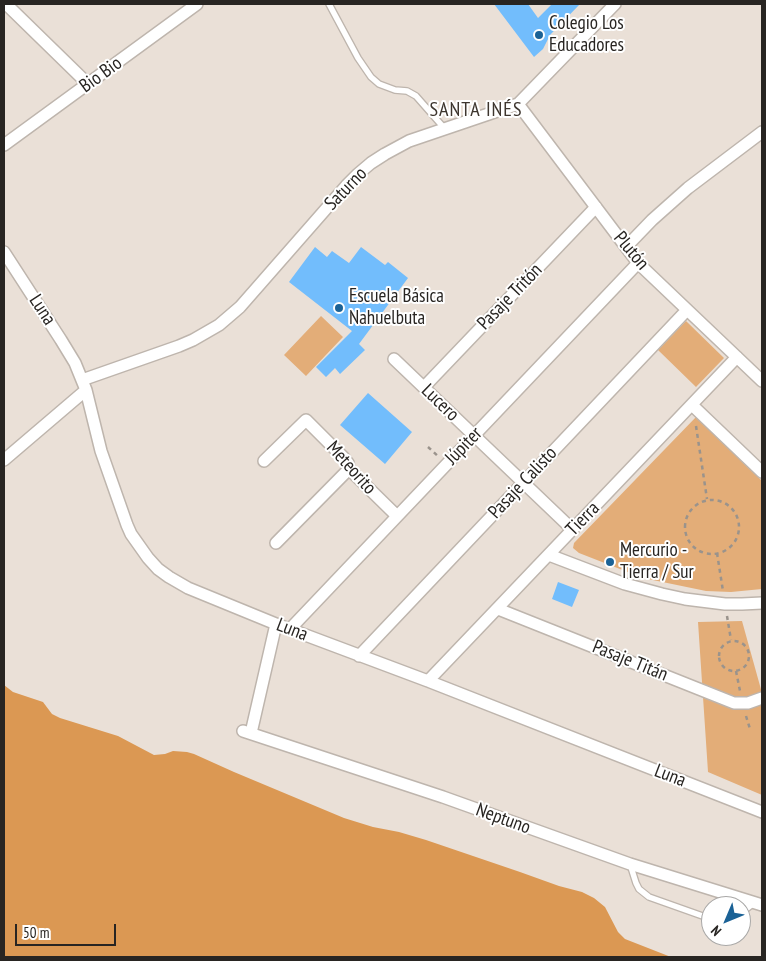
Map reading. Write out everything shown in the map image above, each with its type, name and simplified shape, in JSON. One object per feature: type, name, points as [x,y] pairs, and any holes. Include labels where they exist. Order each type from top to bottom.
[{"type":"street","points":[[6,4],[88,84]]},
{"type":"street","name":"Bio Bio","points":[[4,145],[198,4]]},
{"type":"street","name":"Saturno","points":[[4,460],[84,385],[179,346],[219,325],[250,296],[358,174],[385,154],[409,141],[518,104],[615,4]]},
{"type":"street","name":"Plutón","points":[[518,104],[638,263],[762,381]]},
{"type":"street","points":[[626,247],[652,220],[688,188],[762,132]]},
{"type":"street","name":"Pasaje Tritón","points":[[424,387],[596,207]]},
{"type":"street","name":"Luna","points":[[4,252],[70,353],[84,385],[101,451],[131,534],[141,550],[158,568],[178,583],[276,624],[428,681],[762,812]]},
{"type":"street","name":"Júpiter","points":[[290,629],[638,263]]},
{"type":"street","name":"Pasaje Calisto","points":[[359,656],[687,310]]},
{"type":"street","name":"Tierra","points":[[428,681],[737,357]]},
{"type":"street","name":"Lucero","points":[[394,359],[573,530]]},
{"type":"street","points":[[692,404],[762,472]]},
{"type":"street","name":"Meteorito","points":[[264,461],[306,420],[344,458],[348,463],[349,469],[397,516]]},
{"type":"street","points":[[276,543],[349,469]]},
{"type":"street","points":[[549,555],[625,584],[662,594],[725,604],[762,603]]},
{"type":"street","name":"Pasaje Titán","points":[[498,608],[734,703],[748,703],[762,698]]},
{"type":"street","name":"Neptuno","points":[[276,624],[248,732],[444,797],[630,864],[758,904]]},
{"type":"lane","points":[[329,4],[358,58],[371,77],[379,84],[394,90],[407,91],[416,96],[445,129]]},
{"type":"lane","points":[[630,864],[639,889],[649,897],[701,915]]},
{"type":"path","points":[[692,404],[707,500]]},
{"type":"path","points":[[707,500],[715,500],[729,506],[738,518],[739,526],[735,540],[731,546],[717,553],[702,552],[695,548],[687,535],[686,520],[694,507],[707,500]]},
{"type":"path","points":[[734,641],[741,642],[748,650],[749,659],[743,668],[731,671],[722,666],[719,653],[724,644],[734,641]]},
{"type":"shaded area","points":[[321,316],[343,337],[306,376],[284,355]]},
{"type":"shaded area","points":[[686,321],[724,358],[696,387],[658,350]]},
{"type":"shaded area","points":[[696,417],[762,481],[762,589],[731,592],[706,591],[643,578],[579,553],[573,548],[574,543]]},
{"type":"shaded area","points":[[742,621],[762,693],[762,795],[708,772],[698,622]]},
{"type":"shaded area","points":[[4,685],[13,692],[43,702],[52,714],[60,718],[118,736],[154,755],[173,751],[194,754],[344,818],[426,840],[559,886],[582,892],[594,898],[605,907],[618,932],[625,939],[671,957],[4,957]]},
{"type":"building","name":"Colegio Los Educadores","points":[[494,4],[528,4],[538,18],[552,4],[580,4],[550,35],[543,49],[534,57]]},
{"type":"building","points":[[315,247],[327,257],[332,251],[349,263],[361,247],[385,265],[388,262],[408,278],[359,344],[365,350],[340,374],[335,368],[326,377],[316,367],[352,331],[289,282]]},
{"type":"building","points":[[368,393],[412,432],[385,464],[340,425]]},
{"type":"building","points":[[558,582],[579,590],[572,607],[552,599]]},
{"type":"place","name":"Colegio Los Educadores","points":[[539,35]]},
{"type":"place","name":"Escuela Básica Nahuelbuta","points":[[339,308]]},
{"type":"place","name":"Mercurio - Tierra / Sur","points":[[610,562]]},
{"type":"district","name":"SANTA INÉS","points":[[476,110]]}]
